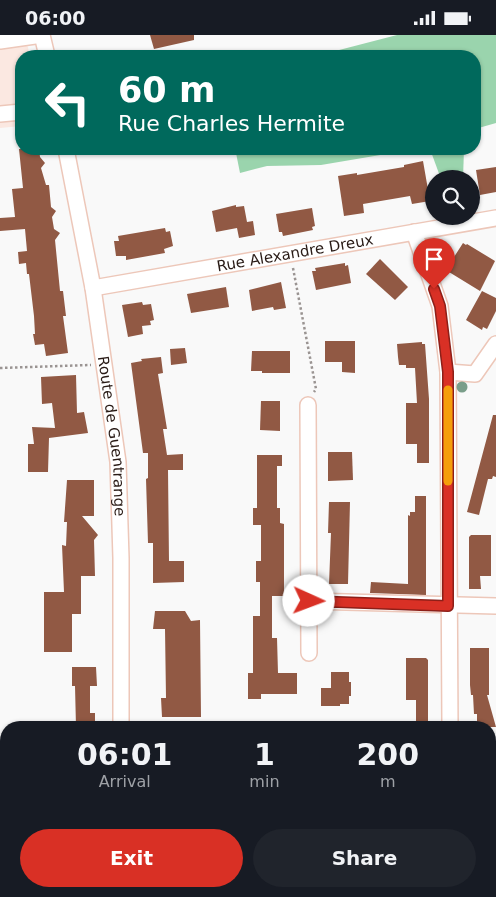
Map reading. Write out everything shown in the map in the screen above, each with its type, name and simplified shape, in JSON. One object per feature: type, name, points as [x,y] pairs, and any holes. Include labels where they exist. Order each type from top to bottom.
[{"type":"street","points":[[0,41],[42,35],[46,50]]},
{"type":"street","points":[[0,114],[15,112]]},
{"type":"street","name":"Route de Guentrange","points":[[67,155],[93,288],[118,462],[121,558],[121,721]]},
{"type":"street","name":"Rue Alexandre Dreux","points":[[93,288],[496,218]]},
{"type":"street","points":[[414,232],[440,306],[448,372],[450,721]]},
{"type":"street","points":[[448,372],[475,374],[496,344]]},
{"type":"street","points":[[308,405],[309,653]]},
{"type":"street","points":[[309,601],[496,606]]},
{"type":"path","points":[[292,265],[316,389],[308,405]]},
{"type":"path","points":[[0,369],[91,365]]},
{"type":"shaded area","points":[[25,35],[29,50],[15,50],[15,127],[0,128],[0,37]]},
{"type":"green space","points":[[397,35],[496,35],[496,123],[481,127],[481,50],[339,50]]},
{"type":"green space","points":[[236,155],[380,155],[321,165],[267,166],[240,173]]},
{"type":"green space","points":[[432,155],[464,155],[463,170],[438,170]]},
{"type":"building","points":[[150,35],[194,35],[194,40],[154,49]]},
{"type":"building","points":[[20,155],[40,155],[45,163],[41,168],[46,185],[49,185],[51,207],[56,211],[52,217],[54,229],[60,233],[55,240],[60,291],[63,291],[66,316],[63,316],[68,353],[46,356],[44,344],[35,345],[29,274],[27,274],[26,263],[19,264],[18,252],[27,251],[25,229],[0,231],[0,218],[15,217],[12,189],[23,188]]},
{"type":"building","points":[[423,161],[425,202],[412,204],[410,196],[363,204],[364,213],[344,216],[338,176],[357,173],[357,175],[404,167],[404,165]]},
{"type":"building","points":[[496,167],[496,192],[480,195],[480,170],[476,170]]},
{"type":"building","points":[[236,205],[236,207],[244,206],[247,222],[253,221],[255,235],[239,238],[237,228],[216,232],[212,211]]},
{"type":"building","points":[[312,208],[315,226],[312,227],[313,230],[283,236],[282,232],[279,232],[276,214]]},
{"type":"building","points":[[165,228],[166,232],[170,231],[173,246],[164,249],[165,253],[126,260],[126,256],[116,256],[114,241],[119,241],[118,236]]},
{"type":"building","points":[[463,243],[495,261],[480,291],[449,272],[451,270],[447,268]]},
{"type":"building","points":[[380,259],[408,287],[395,300],[366,274]]},
{"type":"building","points":[[345,263],[345,266],[348,265],[351,283],[316,290],[312,271],[316,271],[315,268]]},
{"type":"building","points":[[281,282],[286,308],[274,310],[273,307],[252,311],[249,290]]},
{"type":"building","points":[[226,287],[229,307],[191,313],[187,294]]},
{"type":"building","points":[[482,291],[496,298],[496,311],[487,329],[483,327],[482,330],[466,320]]},
{"type":"building","points":[[142,302],[143,305],[151,304],[154,320],[150,321],[151,325],[142,326],[143,334],[128,337],[122,305]]},
{"type":"building","points":[[325,341],[355,341],[355,373],[342,372],[342,362],[325,362]]},
{"type":"building","points":[[422,342],[422,344],[425,344],[429,399],[429,463],[417,463],[417,444],[406,444],[406,403],[417,403],[415,368],[406,368],[406,365],[399,365],[397,344]]},
{"type":"building","points":[[185,348],[187,363],[171,365],[170,349]]},
{"type":"building","points":[[252,351],[290,351],[290,373],[251,371]]},
{"type":"building","points":[[161,357],[163,373],[158,374],[167,429],[163,429],[167,455],[183,454],[183,470],[168,470],[169,561],[184,561],[184,582],[153,583],[153,543],[148,543],[146,479],[148,478],[148,453],[143,453],[131,363],[142,361],[141,359]]},
{"type":"building","points":[[76,375],[77,413],[84,412],[88,433],[49,438],[48,472],[28,472],[28,444],[34,444],[32,427],[55,428],[52,403],[42,404],[41,377]]},
{"type":"building","points":[[261,401],[280,401],[280,431],[260,430]]},
{"type":"building","points":[[493,415],[496,415],[496,477],[493,476],[492,479],[488,479],[479,515],[467,512]]},
{"type":"building","points":[[328,452],[352,452],[353,480],[328,481]]},
{"type":"building","points":[[257,455],[282,455],[282,466],[277,466],[277,508],[280,508],[280,523],[284,524],[284,596],[272,596],[272,638],[277,638],[278,673],[297,673],[297,694],[261,694],[261,699],[248,699],[248,673],[253,673],[253,616],[260,616],[260,582],[256,582],[256,561],[261,561],[261,525],[253,525],[253,508],[257,508]]},
{"type":"building","points":[[67,480],[94,480],[94,516],[82,516],[98,535],[94,540],[95,576],[81,576],[81,614],[72,614],[72,652],[44,652],[44,592],[64,592],[62,545],[66,546],[67,522],[64,522]]},
{"type":"building","points":[[415,496],[426,496],[426,595],[370,593],[371,582],[408,584],[408,515],[410,516],[410,512],[415,512]]},
{"type":"building","points":[[329,502],[350,502],[348,584],[329,584],[331,533],[328,533]]},
{"type":"building","points":[[471,535],[491,535],[491,576],[480,576],[481,589],[469,589],[469,537]]},
{"type":"building","points":[[155,611],[185,611],[191,621],[200,620],[201,717],[162,717],[161,698],[166,698],[165,629],[153,629]]},
{"type":"building","points":[[470,648],[489,648],[489,695],[487,695],[494,721],[477,721],[477,714],[474,714],[473,695],[471,695]]},
{"type":"building","points":[[406,658],[426,658],[428,660],[428,721],[416,721],[416,700],[406,700]]},
{"type":"building","points":[[72,667],[96,667],[97,686],[90,686],[90,713],[95,713],[95,721],[76,721],[75,686],[72,686]]},
{"type":"building","points":[[331,672],[349,672],[351,696],[349,696],[349,704],[321,706],[321,688],[331,688]]},
{"type":"slow traffic","points":[[448,390],[448,481]]},
{"type":"route","points":[[309,601],[448,606],[448,372],[440,306],[434,289]]}]
